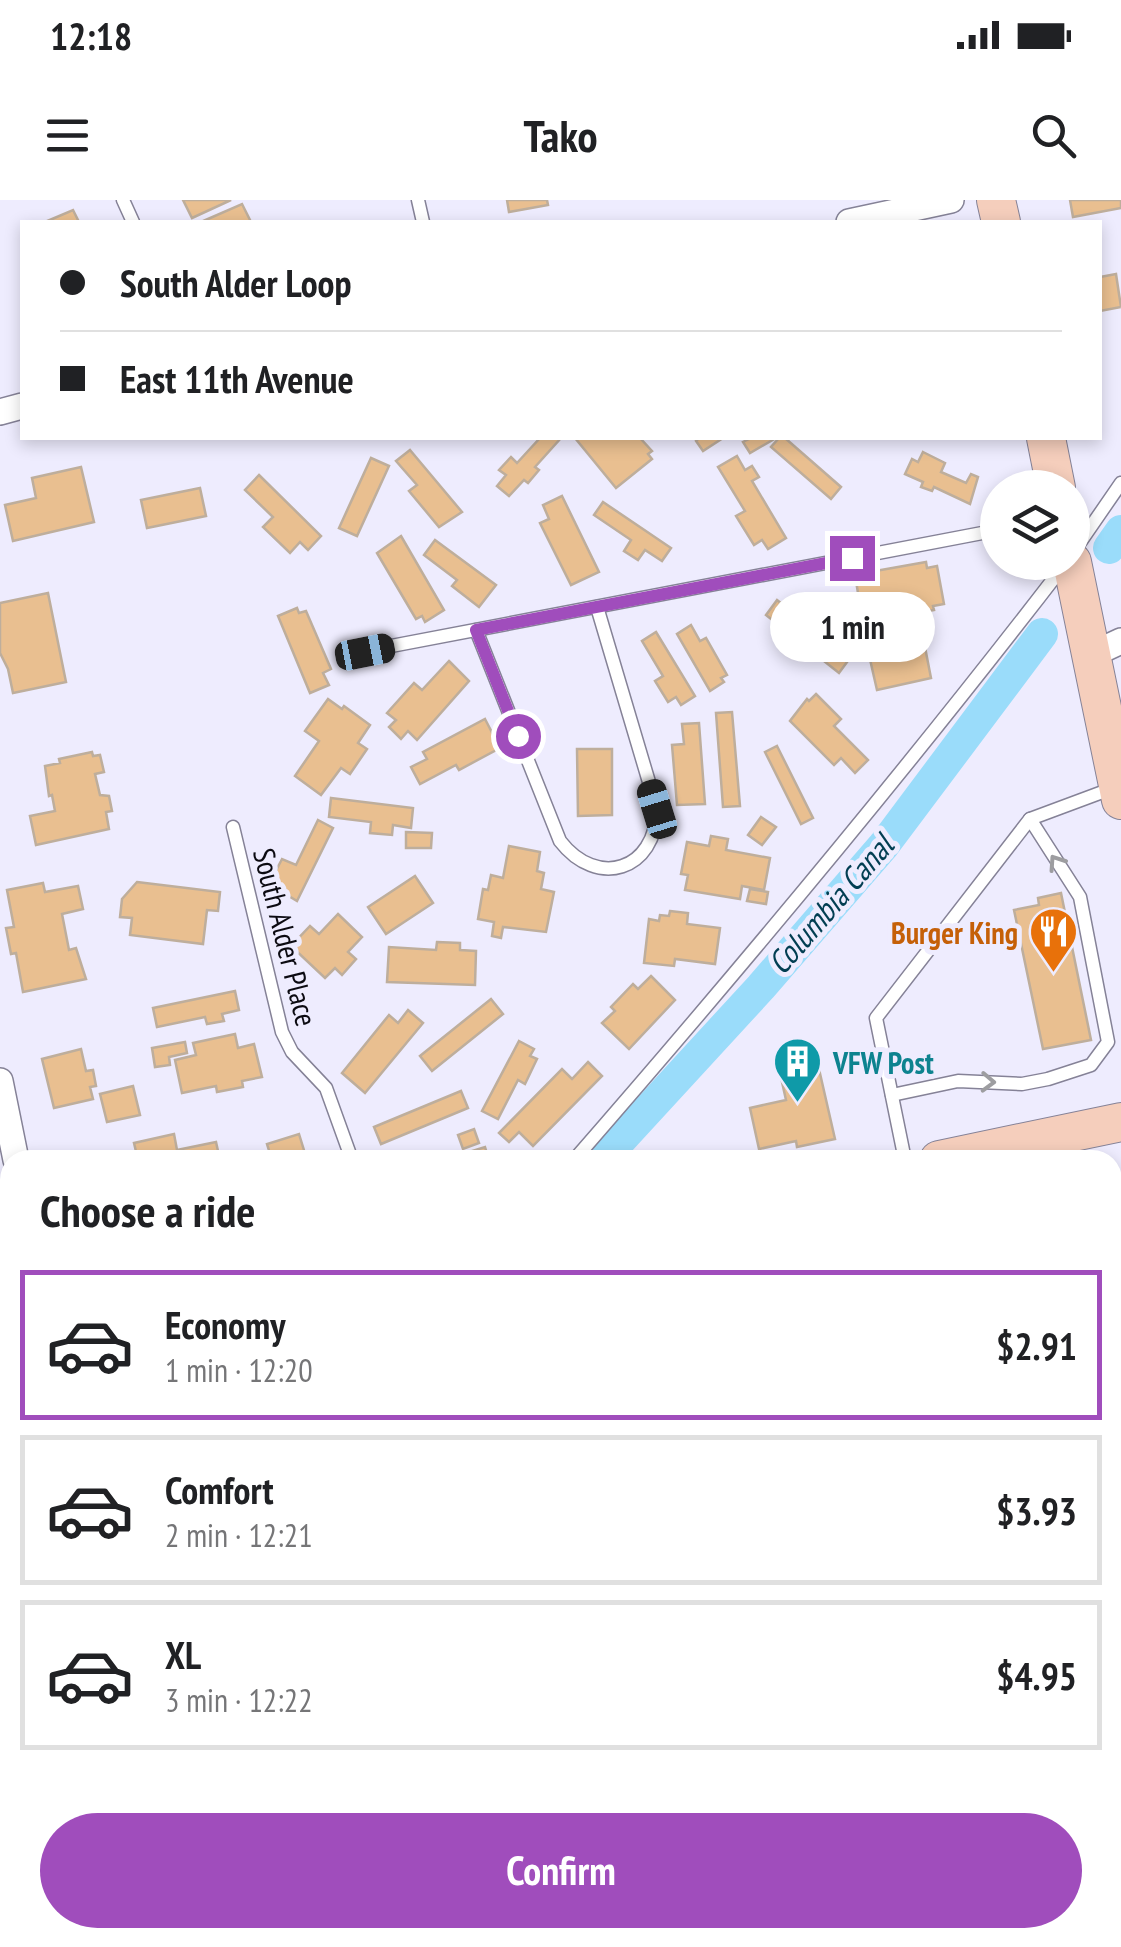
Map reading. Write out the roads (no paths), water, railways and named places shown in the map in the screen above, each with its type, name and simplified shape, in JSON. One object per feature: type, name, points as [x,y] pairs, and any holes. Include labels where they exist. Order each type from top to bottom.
[{"type":"main road","points":[[1046,440],[1052,470]]},
{"type":"main road","points":[[1077,580],[1106,648],[1120,791]]},
{"type":"main road","points":[[987,1150],[1121,1122]]},
{"type":"street","points":[[858,220],[951,200]]},
{"type":"street","points":[[0,1081],[14,1150]]},
{"type":"lane","points":[[1090,528],[1121,483]]},
{"type":"lane","points":[[365,652],[980,533]]},
{"type":"lane","points":[[583,1150],[711,1002],[1055,580]]},
{"type":"lane","points":[[476,630],[560,841],[573,858],[588,867],[624,865],[643,854],[653,840],[657,809],[597,607]]},
{"type":"lane","points":[[903,1150],[876,1018],[1030,819],[1120,791]]},
{"type":"lane","points":[[892,1095],[958,1081],[1022,1084],[1048,1079],[1091,1065],[1108,1042],[1080,897],[1030,819]]},
{"type":"lane","name":"South Alder Place","points":[[233,827],[282,1032],[292,1052],[326,1088],[348,1150]]},
{"type":"waterway","name":"Columbia Canal","points":[[1109,548],[1121,531]]},
{"type":"waterway","name":"Columbia Canal","points":[[611,1150],[884,845],[1042,634]]},
{"type":"place","name":"Burger King","points":[[1053,974]]},
{"type":"place","name":"VFW Post","points":[[798,1104]]}]
